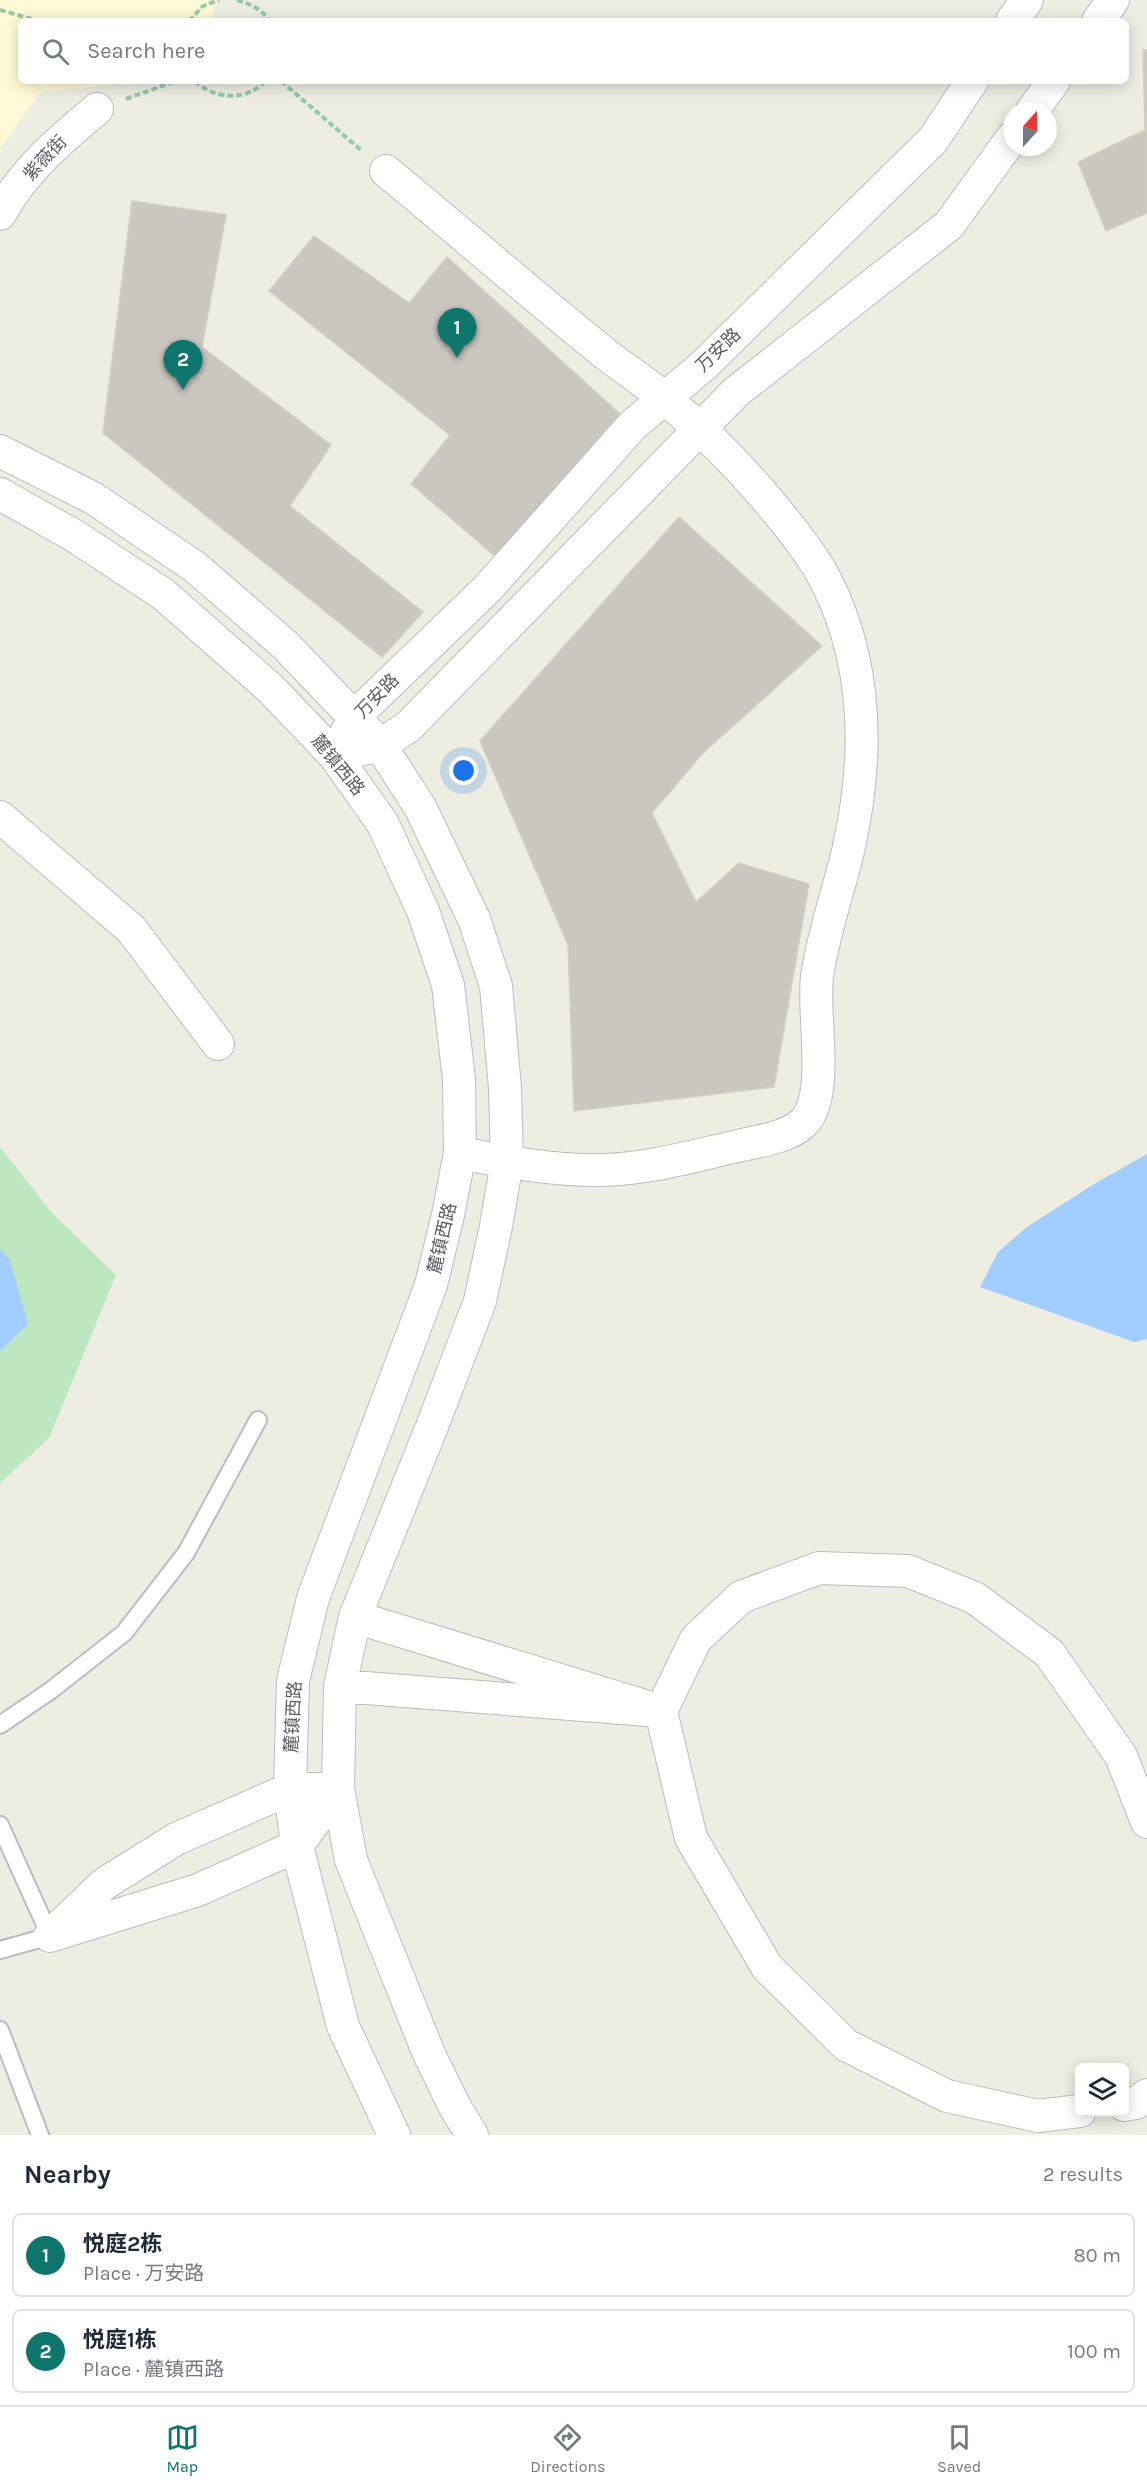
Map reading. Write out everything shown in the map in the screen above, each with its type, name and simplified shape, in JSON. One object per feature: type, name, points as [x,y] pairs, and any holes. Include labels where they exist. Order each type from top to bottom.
[{"type":"street","points":[[1014,18],[1027,0]]},
{"type":"street","points":[[1100,18],[1113,0]]},
{"type":"street","name":"万安路","points":[[335,756],[354,717],[488,588],[633,425],[713,356],[933,140],[970,84]]},
{"type":"street","points":[[1039,102],[1052,84]]},
{"type":"street","name":"紫薇街","points":[[0,214],[6,202],[46,151],[97,109]]},
{"type":"street","name":"万安路","points":[[335,756],[380,745],[408,728],[736,392],[949,225],[1003,150]]},
{"type":"street","points":[[386,171],[609,356],[665,398],[701,429],[755,485],[823,575],[841,615],[856,661],[862,714],[858,790],[848,849],[817,979],[818,1082],[816,1103],[809,1117],[798,1128],[777,1136],[660,1164],[604,1170],[552,1168],[460,1153]]},
{"type":"street","points":[[0,451],[93,498],[195,567],[285,645],[380,745],[420,807],[474,919],[496,986],[505,1088],[507,1162],[480,1300],[355,1617],[340,1686],[338,1789],[351,1860],[429,2054],[454,2107],[472,2135]]},
{"type":"street","name":"麓镇西路","points":[[0,494],[73,535],[163,594],[271,689],[335,756],[382,824],[423,911],[448,985],[459,1079],[460,1153],[431,1285],[313,1598],[293,1681],[290,1789],[297,1846],[343,2026],[394,2135]]},
{"type":"street","points":[[0,817],[131,929],[218,1044]]},
{"type":"street","points":[[1075,2112],[1038,2116],[947,2096],[846,2045],[767,1967],[691,1838],[661,1711],[696,1639],[741,1598],[819,1568],[908,1571],[975,1598],[1049,1653],[1121,1756],[1147,1822]]},
{"type":"street","points":[[355,1617],[661,1711]]},
{"type":"street","points":[[340,1686],[661,1711]]},
{"type":"street","points":[[50,1936],[104,1884],[176,1839],[290,1789],[338,1789]]},
{"type":"street","points":[[50,1936],[198,1890],[297,1846],[338,1789]]},
{"type":"street","points":[[1129,2104],[1136,2103],[1147,2095]]},
{"type":"lane","points":[[0,1725],[50,1691],[124,1633],[186,1552],[258,1420]]},
{"type":"lane","points":[[0,1825],[50,1936],[0,1950]]},
{"type":"lane","points":[[0,2030],[40,2135]]},
{"type":"path","points":[[192,18],[203,6],[219,0]]},
{"type":"path","points":[[237,0],[249,2],[264,12],[268,18]]},
{"type":"path","points":[[0,10],[28,18]]},
{"type":"path","points":[[97,109],[168,84]]},
{"type":"path","points":[[198,84],[201,88],[216,94],[231,96],[248,93],[261,84]]},
{"type":"path","points":[[284,84],[386,171]]},
{"type":"shaded area","points":[[0,0],[218,0],[211,18],[18,18],[18,84],[116,84],[40,92],[0,149]]},
{"type":"green space","points":[[0,1147],[52,1213],[116,1275],[49,1438],[0,1483]]},
{"type":"water","points":[[1147,1154],[1147,1339],[1134,1342],[980,1287],[998,1252],[1027,1227],[1094,1184]]},
{"type":"water","points":[[0,1249],[10,1260],[28,1324],[0,1351]]},
{"type":"building","points":[[1143,50],[1147,50],[1147,213],[1106,231],[1078,162],[1145,130]]},
{"type":"building","points":[[132,201],[226,215],[202,347],[331,445],[290,506],[423,612],[382,657],[103,433]]},
{"type":"building","points":[[314,236],[409,303],[447,257],[620,414],[496,557],[411,484],[450,435],[269,291]]},
{"type":"building","points":[[679,517],[822,646],[703,753],[652,813],[696,902],[739,863],[809,884],[774,1087],[574,1111],[568,945],[480,741]]},
{"type":"place","name":"悦庭2栋","points":[[457,358]]},
{"type":"place","name":"悦庭1栋","points":[[183,390]]}]
